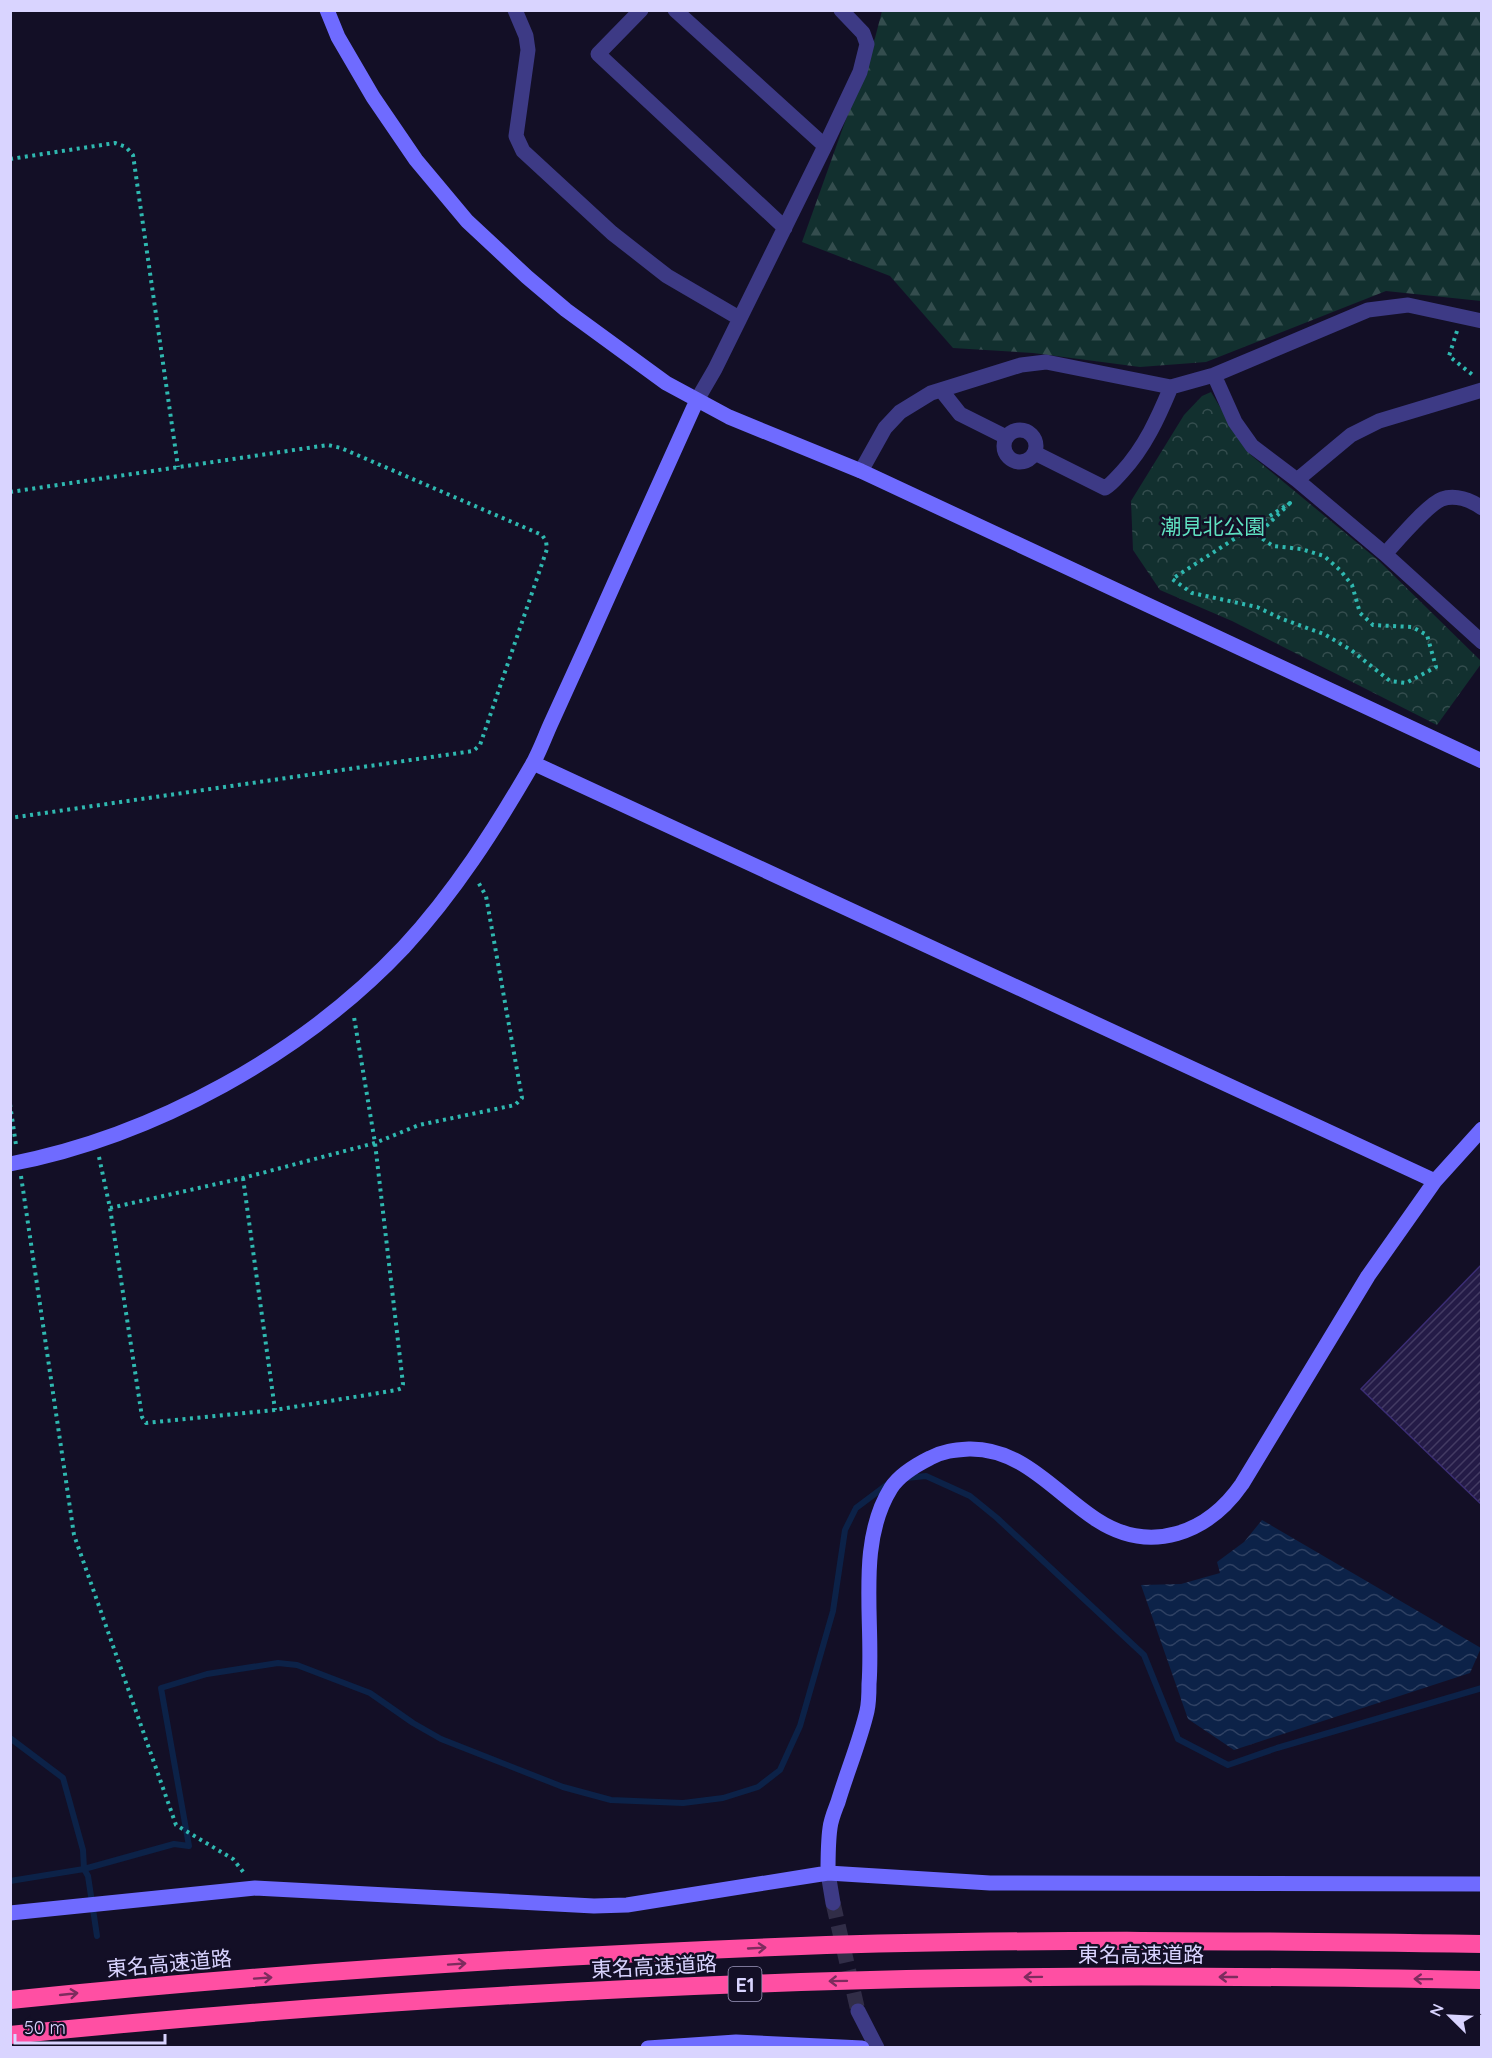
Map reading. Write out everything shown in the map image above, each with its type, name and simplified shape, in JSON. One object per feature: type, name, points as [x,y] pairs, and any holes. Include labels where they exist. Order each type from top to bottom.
[{"type":"highway","name":"東名高速道路","points":[[10,2000],[140,1987],[546,1958],[803,1946],[1302,1941],[1482,1944]]},
{"type":"highway","name":"東名高速道路","points":[[10,2036],[151,2021],[500,1996],[801,1982],[1053,1977],[1482,1980]]},
{"type":"street","points":[[327,10],[339,37],[373,97],[416,160],[467,221],[566,310],[666,382],[729,417],[861,471],[1482,761]]},
{"type":"street","points":[[515,10],[526,36],[528,50],[516,136],[523,151],[612,233],[667,276],[739,318]]},
{"type":"street","points":[[641,10],[598,54],[785,228]]},
{"type":"street","points":[[675,10],[825,146]]},
{"type":"street","points":[[15,1163],[96,1141],[158,1116],[227,1082],[290,1044],[350,997],[403,947],[469,865],[533,763],[697,399],[715,369],[860,72],[867,44],[863,33],[841,10]]},
{"type":"street","points":[[861,471],[885,428],[900,412],[931,393],[1032,362],[1046,362],[1171,387],[1214,375],[1368,310],[1408,305],[1482,321]]},
{"type":"street","points":[[1214,375],[1235,422],[1252,446],[1297,480],[1385,554],[1482,642]]},
{"type":"street","points":[[1035,453],[1105,488],[1128,466],[1141,449],[1171,387]]},
{"type":"street","points":[[941,390],[960,414],[1006,437]]},
{"type":"street","points":[[1297,480],[1351,435],[1379,421],[1482,390]]},
{"type":"street","points":[[1014,430],[1030,433],[1036,442],[1035,453],[1027,461],[1012,460],[1007,457],[1003,447],[1006,437],[1014,430]]},
{"type":"street","points":[[1385,554],[1440,499],[1454,496],[1482,508]]},
{"type":"street","points":[[533,763],[1435,1181]]},
{"type":"street","points":[[833,1903],[828,1873],[830,1827],[867,1710],[871,1662],[869,1558],[872,1533],[891,1487],[904,1474],[941,1452],[957,1449],[991,1450],[1035,1471],[1098,1521],[1124,1532],[1158,1536],[1175,1535],[1194,1528],[1230,1501],[1368,1276],[1435,1181],[1482,1129]]},
{"type":"street","points":[[10,1913],[255,1888],[594,1906],[627,1905],[828,1873],[990,1883],[1482,1884]]},
{"type":"street","points":[[858,2011],[877,2048]]},
{"type":"street","points":[[648,2048],[736,2042],[862,2048]]},
{"type":"path","points":[[10,159],[115,144],[126,147],[133,155],[178,467]]},
{"type":"path","points":[[1461,316],[1449,356],[1482,382]]},
{"type":"path","points":[[10,492],[328,446],[341,448],[542,536],[546,541],[547,549],[480,745],[473,751],[10,818]]},
{"type":"path","points":[[1290,503],[1257,534],[1273,546],[1301,549],[1324,556],[1352,585],[1360,613],[1373,626],[1413,627],[1427,635],[1436,667],[1406,683],[1390,681],[1351,650],[1324,634],[1257,607],[1192,593],[1172,579],[1290,503]]},
{"type":"path","points":[[110,1208],[243,1178],[375,1143],[419,1125],[515,1106],[522,1098],[486,896],[469,865]]},
{"type":"path","points":[[96,1141],[110,1208],[142,1417],[146,1423],[275,1410],[402,1388],[375,1143],[350,997]]},
{"type":"path","points":[[10,1104],[15,1163],[74,1535],[176,1825],[233,1859],[255,1888]]},
{"type":"path","points":[[243,1178],[275,1410]]},
{"type":"green space","points":[[882,11],[1481,11],[1481,301],[1386,291],[1206,362],[1140,367],[1033,353],[953,348],[890,276],[802,242],[875,38]]},
{"type":"green space","name":"潮見北公園","points":[[1211,392],[1244,447],[1252,456],[1378,560],[1481,661],[1437,725],[1232,621],[1160,590],[1133,550],[1131,501],[1184,415],[1202,396]]},
{"type":"water","points":[[1262,1520],[1481,1648],[1470,1673],[1234,1750],[1188,1719],[1141,1585],[1181,1584],[1220,1573],[1217,1562],[1244,1542]]},
{"type":"building","points":[[1482,1264],[1482,1505],[1361,1389]]},
{"type":"waterway","points":[[906,1478],[926,1476],[970,1496],[997,1518],[1144,1655],[1178,1739],[1228,1765],[1277,1748],[1482,1688]]},
{"type":"waterway","points":[[10,1881],[84,1869],[174,1844],[189,1846],[161,1688],[207,1674],[278,1663],[297,1665],[370,1693],[441,1739],[563,1787],[611,1800],[683,1803],[723,1798],[758,1787],[780,1770],[800,1726],[833,1611],[845,1530],[856,1508],[888,1484]]},
{"type":"waterway","points":[[10,1738],[63,1778],[83,1850],[84,1869],[88,1876],[97,1936]]},
{"type":"tunnel","points":[[833,1903],[858,2011]]}]
